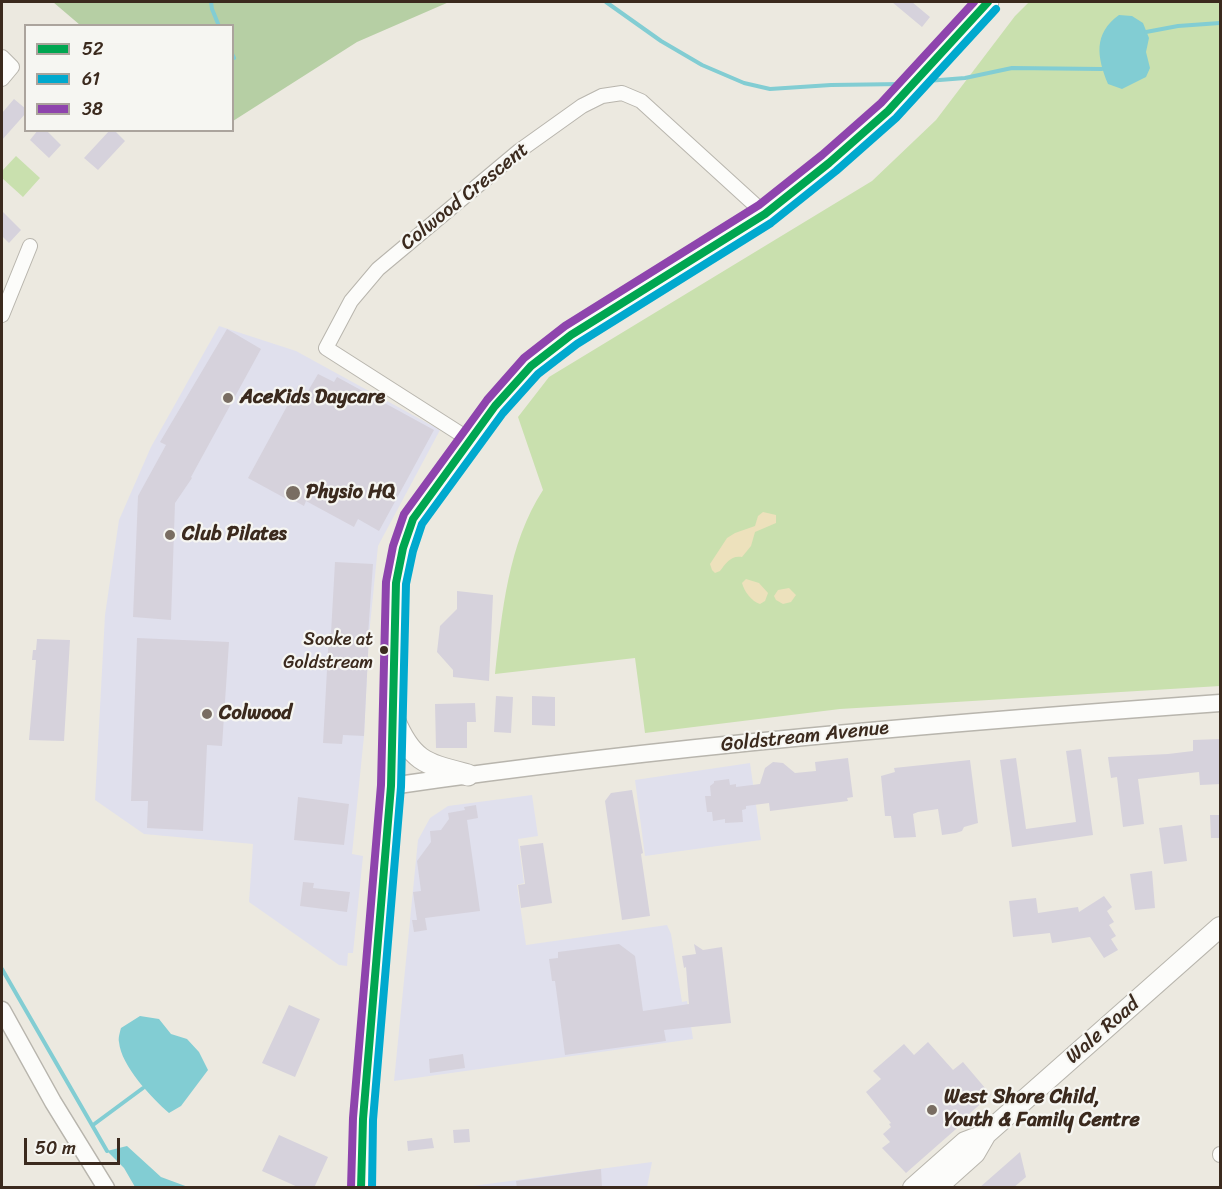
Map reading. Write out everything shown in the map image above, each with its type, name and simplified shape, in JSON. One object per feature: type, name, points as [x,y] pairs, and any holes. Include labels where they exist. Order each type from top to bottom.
[{"type":"main road","points":[[361,1188],[363,1119],[391,786],[396,583],[403,548],[413,519],[514,384],[552,348],[765,214],[829,163],[888,111],[988,2]]},
{"type":"main road","points":[[393,716],[402,738],[416,755],[430,765],[468,775]]},
{"type":"main road","name":"Wale Road","points":[[936,1188],[975,1153],[986,1134],[1221,927]]},
{"type":"main road","name":"Wale Road","points":[[913,1188],[965,1142],[986,1134]]},
{"type":"street","points":[[2,57],[12,67],[2,78]]},
{"type":"street","name":"Colwood Crescent","points":[[470,440],[326,348],[351,301],[378,268],[519,151],[582,106],[602,96],[622,93],[641,101],[765,214]]},
{"type":"street","points":[[2,315],[30,246]]},
{"type":"street","name":"Goldstream Avenue","points":[[391,786],[799,736],[1221,703]]},
{"type":"street","points":[[2,1010],[106,1188]]},
{"type":"street","points":[[2,1037],[27,1056]]},
{"type":"shaded area","points":[[219,326],[296,351],[440,430],[378,546],[369,635],[364,736],[352,854],[363,856],[353,953],[348,953],[347,966],[339,965],[249,902],[253,844],[144,834],[95,800],[105,615],[119,520],[151,447]]},
{"type":"shaded area","points":[[750,763],[761,840],[645,856],[635,780]]},
{"type":"shaded area","points":[[532,795],[538,836],[518,839],[524,883],[517,885],[526,945],[667,925],[671,934],[682,1002],[687,1001],[693,1039],[394,1081],[418,840],[430,818],[448,806]]},
{"type":"shaded area","points":[[652,1162],[647,1187],[465,1187]]},
{"type":"green space","points":[[53,2],[449,2],[357,42],[234,120],[234,24],[79,24]]},
{"type":"green space","points":[[1029,2],[1220,2],[1220,686],[840,709],[645,733],[635,658],[495,674],[504,603],[514,556],[531,511],[543,490],[518,417],[549,377],[872,181],[936,120],[1015,16]]},
{"type":"green space","points":[[16,156],[40,178],[23,197],[2,178],[2,171]]},
{"type":"sand","points":[[763,512],[776,515],[776,523],[755,532],[751,546],[742,557],[732,558],[720,571],[715,573],[710,564],[727,538],[755,526],[758,516]]},
{"type":"sand","points":[[746,579],[759,583],[768,593],[765,601],[760,604],[749,596],[742,583]]},
{"type":"sand","points":[[789,588],[796,595],[791,602],[783,604],[776,600],[774,596],[778,590]]},
{"type":"water","points":[[1119,15],[1132,16],[1143,23],[1149,38],[1146,52],[1150,68],[1146,77],[1122,89],[1108,84],[1100,55],[1101,38],[1111,22]]},
{"type":"water","points":[[140,1016],[159,1019],[171,1034],[187,1039],[199,1052],[208,1070],[181,1106],[169,1113],[138,1081],[121,1051],[119,1039],[121,1028]]},
{"type":"water","points":[[127,1146],[161,1177],[188,1187],[135,1187],[124,1168],[107,1151]]},
{"type":"building","points":[[892,2],[912,2],[930,17],[922,27]]},
{"type":"building","points":[[14,99],[24,107],[24,115],[2,140],[2,113]]},
{"type":"building","points":[[36,132],[48,132],[61,145],[49,158],[30,140]]},
{"type":"building","points":[[108,132],[116,132],[125,141],[98,170],[84,158]]},
{"type":"building","points":[[2,211],[21,230],[9,243],[2,236]]},
{"type":"building","points":[[227,329],[261,349],[192,478],[175,503],[171,620],[133,617],[138,496],[166,445],[160,442]]},
{"type":"building","points":[[318,374],[334,382],[337,377],[434,430],[379,531],[358,519],[354,527],[306,501],[304,506],[293,500],[292,502],[248,478],[298,386],[308,391]]},
{"type":"building","points":[[335,562],[373,564],[364,736],[343,735],[342,744],[323,743]]},
{"type":"building","points":[[457,591],[493,595],[489,681],[453,677],[453,670],[437,652],[440,626],[457,609]]},
{"type":"building","points":[[137,638],[229,642],[222,746],[207,745],[203,831],[147,828],[148,801],[131,801]]},
{"type":"building","points":[[37,639],[70,640],[64,741],[29,740],[36,660],[32,660]]},
{"type":"building","points":[[496,696],[513,697],[511,733],[494,732]]},
{"type":"building","points":[[532,696],[555,697],[555,726],[532,725]]},
{"type":"building","points":[[475,703],[476,722],[467,722],[467,748],[436,748],[435,704]]},
{"type":"building","points":[[1221,739],[1221,784],[1200,785],[1199,772],[1138,779],[1144,824],[1123,827],[1117,777],[1111,778],[1108,757],[1193,751],[1193,740]]},
{"type":"building","points":[[1081,749],[1093,835],[1012,847],[1000,760],[1016,758],[1026,829],[1076,822],[1066,751]]},
{"type":"building","points":[[848,758],[853,797],[847,798],[848,801],[770,811],[769,803],[746,806],[746,809],[742,810],[743,822],[725,823],[725,819],[713,821],[712,812],[707,812],[705,796],[711,796],[710,786],[714,781],[729,779],[730,785],[736,784],[736,787],[760,784],[765,768],[773,762],[783,763],[795,773],[816,771],[815,762]]},
{"type":"building","points":[[970,760],[978,823],[964,827],[962,831],[956,833],[942,835],[938,809],[918,812],[913,814],[916,837],[894,838],[891,816],[885,816],[881,776],[895,772],[894,768]]},
{"type":"building","points":[[632,790],[643,853],[641,854],[650,916],[622,920],[605,801],[611,793]]},
{"type":"building","points":[[298,797],[349,804],[344,845],[294,840]]},
{"type":"building","points":[[476,805],[478,818],[467,820],[480,911],[425,918],[427,930],[414,932],[412,920],[417,920],[413,892],[421,891],[417,861],[431,842],[430,831],[441,830],[449,819],[448,813]]},
{"type":"building","points":[[1210,815],[1221,815],[1221,838],[1211,838]]},
{"type":"building","points":[[1182,825],[1187,861],[1164,864],[1159,828]]},
{"type":"building","points":[[543,843],[552,903],[521,908],[518,885],[525,884],[520,846]]},
{"type":"building","points":[[1152,871],[1155,908],[1135,910],[1130,874]]},
{"type":"building","points":[[303,882],[314,883],[313,888],[350,892],[347,912],[300,906]]},
{"type":"building","points":[[1104,896],[1112,907],[1107,911],[1114,922],[1109,925],[1116,936],[1111,939],[1118,950],[1104,958],[1090,937],[1052,943],[1050,933],[1013,937],[1009,901],[1036,898],[1038,913],[1078,907],[1079,912]]},
{"type":"building","points":[[619,944],[635,956],[643,1011],[689,1004],[686,967],[684,968],[682,956],[696,954],[694,944],[703,950],[722,947],[731,1023],[664,1030],[666,1041],[565,1055],[555,981],[552,981],[549,959],[558,958],[558,952]]},
{"type":"building","points":[[289,1005],[320,1019],[295,1077],[262,1063]]},
{"type":"building","name":"West Shore Child, Youth & Family Centre","points":[[928,1042],[953,1070],[963,1062],[991,1095],[906,1173],[882,1148],[890,1142],[883,1134],[891,1127],[889,1124],[891,1123],[866,1092],[881,1079],[873,1071],[904,1044],[914,1055]]},
{"type":"building","points":[[463,1054],[465,1068],[430,1073],[429,1059]]},
{"type":"building","points":[[469,1129],[470,1142],[454,1143],[453,1130]]},
{"type":"building","points":[[279,1135],[328,1157],[314,1188],[300,1188],[262,1171]]},
{"type":"building","points":[[432,1138],[434,1148],[408,1151],[407,1141]]},
{"type":"building","points":[[1020,1152],[1026,1177],[1013,1188],[979,1188]]},
{"type":"building","points":[[601,1169],[602,1188],[517,1188],[516,1181]]},
{"type":"waterway","points":[[211,2],[218,24]]},
{"type":"waterway","points":[[606,2],[661,41],[702,65],[744,83],[770,89],[902,84]]},
{"type":"waterway","points":[[1146,32],[1178,26],[1220,23]]},
{"type":"waterway","points":[[927,81],[965,78],[1012,68],[1102,69]]},
{"type":"waterway","points":[[2,969],[107,1151]]},
{"type":"waterway","points":[[93,1125],[143,1088]]},
{"type":"transit line","name":"38","points":[[351,1188],[353,1118],[381,785],[386,582],[393,546],[404,514],[487,400],[524,358],[565,326],[759,205],[822,155],[881,103],[974,2]]},
{"type":"transit line","name":"52","points":[[361,1188],[363,1119],[391,786],[396,583],[403,548],[413,519],[495,406],[531,366],[571,335],[765,214],[829,163],[888,111],[988,2]]},
{"type":"transit line","name":"61","points":[[372,1188],[373,1120],[401,787],[406,584],[422,524],[503,413],[538,374],[577,344],[771,223],[836,171],[896,118],[996,9]]},
{"type":"place","name":"AceKids Daycare","points":[[228,398]]},
{"type":"place","name":"Physio HQ","points":[[293,493]]},
{"type":"place","name":"Club Pilates","points":[[170,535]]},
{"type":"place","name":"Sooke at Goldstream","points":[[384,650]]},
{"type":"place","name":"Colwood","points":[[207,714]]},
{"type":"place","name":"West Shore Child, Youth & Family Centre","points":[[932,1110]]}]
